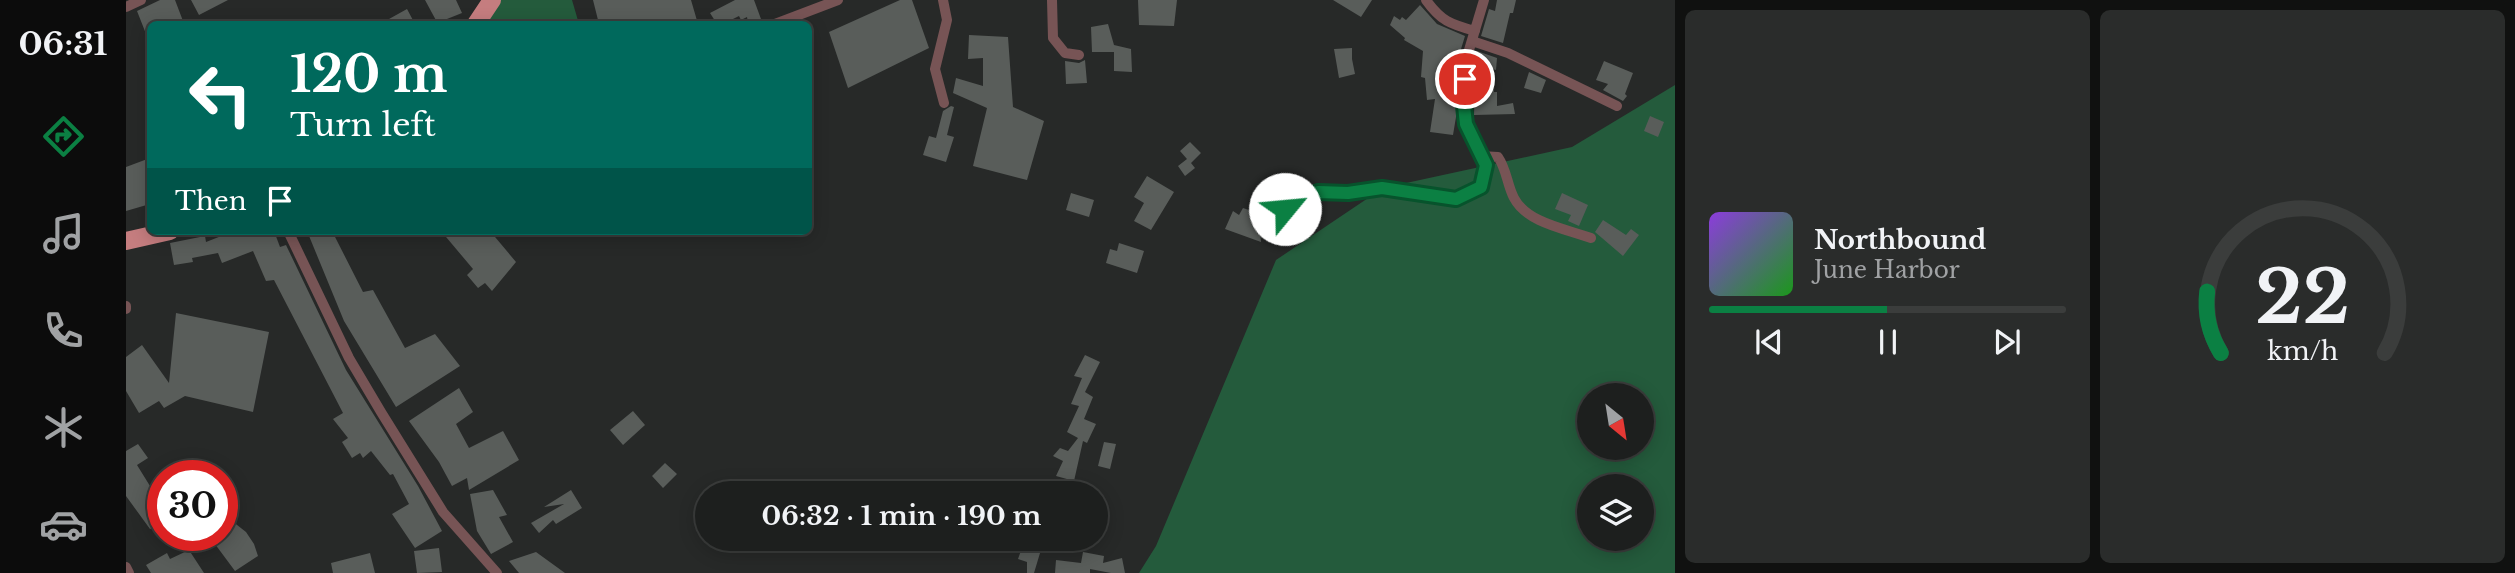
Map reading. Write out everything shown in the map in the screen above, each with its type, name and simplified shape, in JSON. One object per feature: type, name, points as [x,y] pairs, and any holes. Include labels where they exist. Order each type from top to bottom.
[{"type":"main road","points":[[478,21],[492,0]]},
{"type":"main road","points":[[126,242],[154,235]]},
{"type":"street","points":[[126,7],[141,0]]},
{"type":"street","points":[[783,21],[838,0]]},
{"type":"street","points":[[943,0],[947,20],[935,69],[944,103]]},
{"type":"street","points":[[1052,0],[1053,38],[1065,53],[1079,54]]},
{"type":"street","points":[[1426,0],[1436,14],[1450,24],[1617,106]]},
{"type":"street","points":[[1268,232],[1285,209],[1318,192],[1348,193],[1382,188],[1456,199],[1481,187],[1486,165],[1466,124],[1463,97],[1466,60],[1484,0]]},
{"type":"street","points":[[1480,156],[1498,157],[1505,167],[1514,200],[1521,209],[1533,217],[1591,238]]},
{"type":"street","points":[[290,235],[349,358],[388,423],[443,512],[497,573]]},
{"type":"street","points":[[126,567],[129,573]]},
{"type":"green space","points":[[497,0],[572,0],[578,21],[484,21]]},
{"type":"green space","points":[[1675,85],[1675,573],[1139,573],[1156,546],[1276,260],[1383,188],[1572,147]]},
{"type":"building","points":[[160,0],[175,0],[183,21],[147,21],[147,36],[137,11]]},
{"type":"building","points":[[191,0],[228,0],[199,15]]},
{"type":"building","points":[[425,0],[456,0],[462,13],[447,19],[448,21],[436,21]]},
{"type":"building","points":[[593,0],[691,0],[697,21],[598,21]]},
{"type":"building","points":[[735,0],[754,0],[761,19],[748,21],[747,17],[741,20],[739,16],[729,21],[715,21],[710,13]]},
{"type":"building","points":[[900,0],[912,0],[929,48],[848,88],[829,32]]},
{"type":"building","points":[[1138,0],[1177,0],[1174,26],[1139,25]]},
{"type":"building","points":[[1333,0],[1372,0],[1361,17]]},
{"type":"building","points":[[1497,0],[1516,0],[1503,43],[1481,36],[1489,9],[1495,11]]},
{"type":"building","points":[[1420,5],[1437,24],[1465,36],[1458,59],[1446,55],[1444,80],[1456,79],[1457,111],[1453,135],[1430,132],[1435,99],[1427,100],[1425,78],[1421,77],[1423,51],[1404,40],[1390,25],[1394,16],[1406,20]]},
{"type":"building","points":[[407,9],[413,21],[385,21]]},
{"type":"building","points":[[1108,24],[1114,45],[1131,49],[1132,72],[1114,71],[1114,52],[1092,52],[1091,27]]},
{"type":"building","points":[[969,35],[1008,37],[1013,107],[1044,121],[1027,180],[973,166],[987,108],[953,93],[956,78],[983,86],[983,58],[968,59]]},
{"type":"building","points":[[1352,48],[1355,74],[1339,78],[1334,49]]},
{"type":"building","points":[[1477,51],[1497,58],[1496,70],[1476,64]]},
{"type":"building","points":[[1085,60],[1087,83],[1066,84],[1065,61],[1079,63]]},
{"type":"building","points":[[1604,61],[1633,73],[1623,101],[1603,90],[1608,84],[1596,80]]},
{"type":"building","points":[[1529,72],[1546,80],[1541,93],[1524,88]]},
{"type":"building","points":[[1495,75],[1497,106],[1513,103],[1515,114],[1474,115],[1475,77]]},
{"type":"building","points":[[954,107],[947,135],[954,137],[946,162],[923,155],[929,136],[936,138],[943,111]]},
{"type":"building","points":[[1650,116],[1664,122],[1658,137],[1644,131]]},
{"type":"building","points":[[1190,142],[1201,153],[1191,163],[1195,168],[1185,176],[1178,166],[1187,159],[1180,151]]},
{"type":"building","points":[[147,159],[147,205],[126,211],[126,167]]},
{"type":"building","points":[[1147,176],[1174,192],[1151,230],[1134,221],[1144,203],[1134,197]]},
{"type":"building","points":[[1071,193],[1094,200],[1089,217],[1066,210]]},
{"type":"building","points":[[1562,193],[1588,205],[1579,226],[1568,221],[1571,215],[1555,209]]},
{"type":"building","points":[[1243,208],[1267,216],[1260,230],[1261,242],[1225,229],[1233,211],[1239,215]]},
{"type":"building","points":[[1603,220],[1626,235],[1631,229],[1639,235],[1623,256],[1595,232]]},
{"type":"building","points":[[224,235],[276,235],[280,247],[286,245],[346,370],[418,486],[442,531],[415,548],[392,514],[409,504],[393,474],[390,475],[371,451],[363,458],[360,453],[352,458],[342,442],[348,438],[333,419],[343,413],[274,280],[266,281],[253,251],[222,263],[218,253],[192,258],[193,262],[174,265],[170,243],[205,236],[206,242]]},
{"type":"building","points":[[309,235],[334,235],[363,292],[373,290],[405,348],[435,334],[460,366],[396,407],[344,321]]},
{"type":"building","points":[[444,235],[493,235],[516,262],[492,291],[485,283],[478,288],[467,275],[473,269]]},
{"type":"building","points":[[1119,243],[1144,251],[1137,273],[1106,263],[1110,249],[1117,251]]},
{"type":"building","points":[[176,313],[269,332],[253,412],[185,396],[164,408],[159,401],[139,413],[126,391],[126,357],[142,345],[169,383]]},
{"type":"building","points":[[1085,355],[1100,362],[1085,392],[1093,397],[1084,419],[1096,424],[1087,443],[1083,441],[1074,481],[1056,476],[1063,461],[1053,456],[1060,448],[1068,451],[1078,438],[1067,432],[1079,406],[1071,404],[1082,378],[1074,376]]},
{"type":"building","points":[[459,388],[473,412],[456,424],[469,448],[503,431],[519,460],[469,490],[467,478],[452,486],[439,462],[409,421]]},
{"type":"building","points":[[633,411],[645,425],[623,445],[610,430]]},
{"type":"building","points":[[1104,442],[1116,444],[1110,469],[1098,466]]},
{"type":"building","points":[[138,444],[148,458],[137,465],[147,481],[147,525],[126,496],[126,451]]},
{"type":"building","points":[[665,463],[677,474],[663,488],[652,476]]},
{"type":"building","points":[[493,490],[507,515],[499,517],[513,542],[491,554],[477,531],[470,494]]},
{"type":"building","points":[[571,490],[582,508],[556,524],[553,520],[539,533],[531,523],[564,504],[544,507]]},
{"type":"building","points":[[238,526],[254,544],[258,556],[235,571],[220,551],[238,551]]},
{"type":"building","points":[[439,548],[442,572],[417,573],[414,551]]},
{"type":"building","points":[[190,551],[204,573],[151,573],[146,565],[167,553],[170,559]]},
{"type":"building","points":[[1021,551],[1041,551],[1034,573],[1027,573],[1027,562],[1018,559]]},
{"type":"building","points":[[536,552],[565,573],[519,573],[509,561]]},
{"type":"building","points":[[1083,552],[1104,556],[1103,563],[1122,558],[1125,573],[1090,569],[1090,573],[1055,573],[1056,560],[1081,563]]},
{"type":"building","points":[[370,553],[375,573],[333,573],[331,563]]},
{"type":"route","points":[[1285,209],[1318,192],[1348,193],[1382,188],[1456,199],[1481,187],[1486,165],[1466,124],[1463,97],[1465,79]]}]
